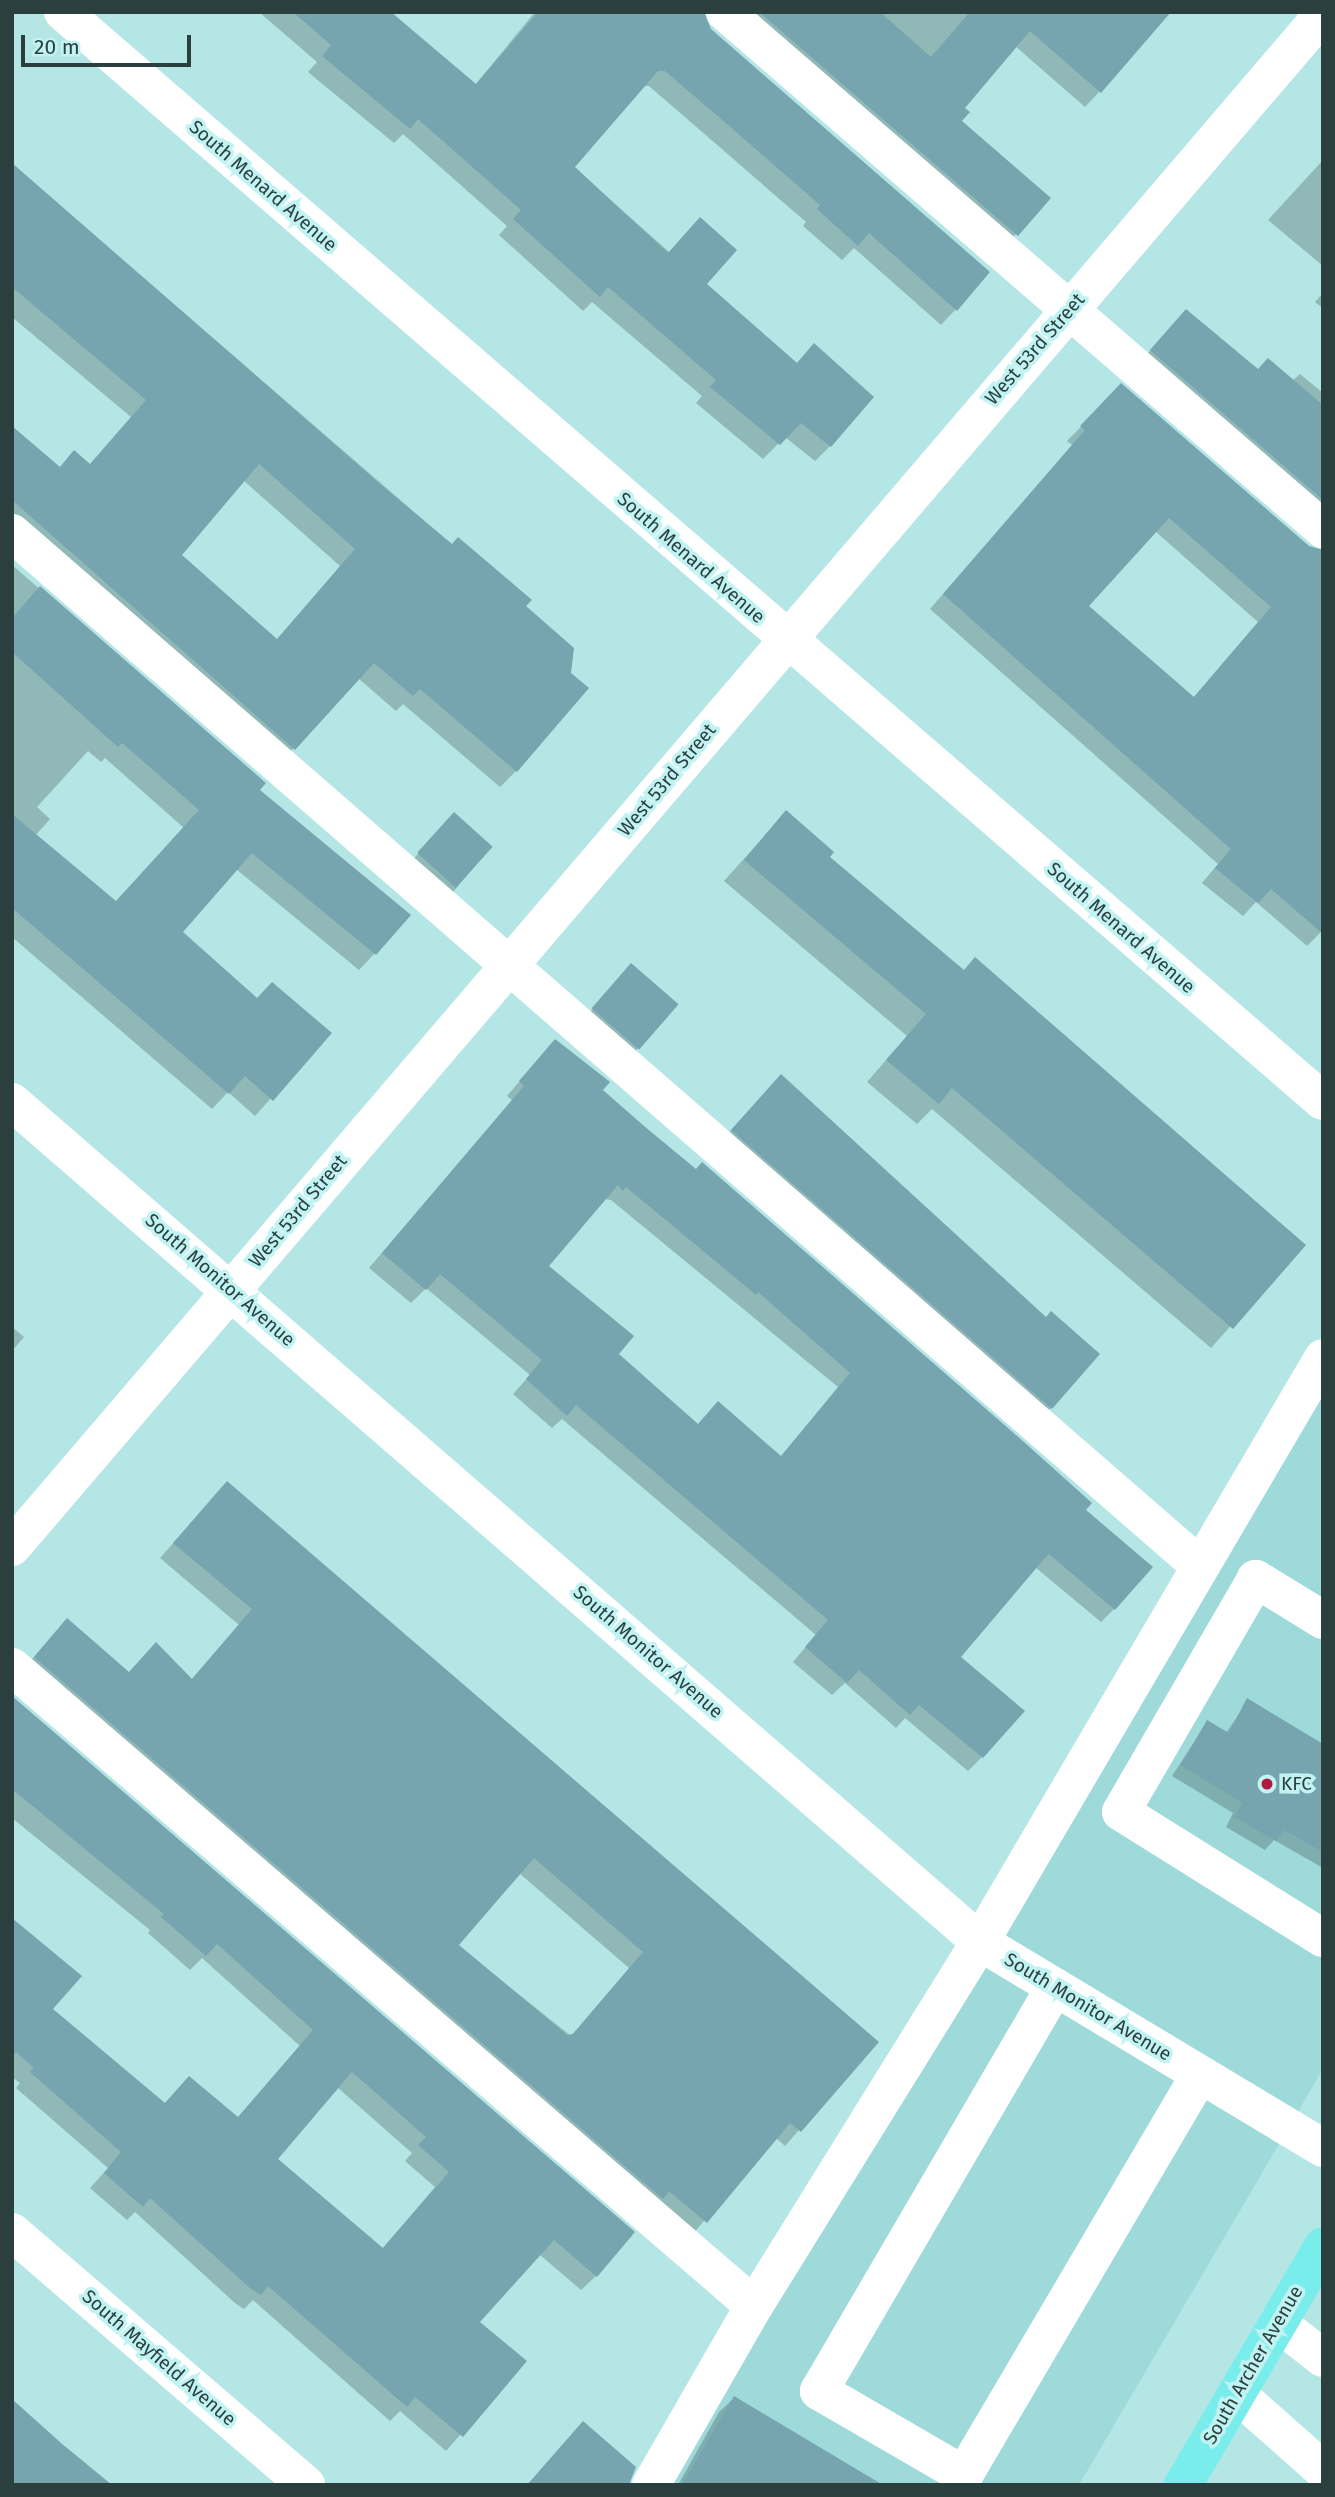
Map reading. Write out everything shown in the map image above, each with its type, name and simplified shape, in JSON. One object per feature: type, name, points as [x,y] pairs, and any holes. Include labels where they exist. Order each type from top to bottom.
[{"type":"main road","name":"South Archer Avenue","points":[[1184,2485],[1323,2246]]},
{"type":"street","name":"South Menard Avenue","points":[[63,12],[786,641],[1323,1101]]},
{"type":"street","points":[[725,12],[1323,529]]},
{"type":"street","name":"West 53rd Street","points":[[12,1547],[1323,14]]},
{"type":"street","points":[[12,533],[510,963],[1200,1566]]},
{"type":"street","name":"South Monitor Avenue","points":[[12,1102],[980,1942],[1323,2148]]},
{"type":"street","points":[[651,2485],[754,2306],[980,1942],[1323,1358]]},
{"type":"street","points":[[1323,1620],[1256,1579],[1121,1812],[1323,1938]]},
{"type":"street","points":[[12,1667],[754,2306]]},
{"type":"street","points":[[1055,1987],[819,2391],[964,2475],[1200,2075]]},
{"type":"street","name":"South Mayfield Avenue","points":[[12,2232],[306,2485]]},
{"type":"street","points":[[1278,2323],[1323,2358]]},
{"type":"street","points":[[1237,2394],[1323,2470]]},
{"type":"shaded area","points":[[1323,1367],[1323,2069],[1079,2485],[663,2485]]},
{"type":"building","points":[[293,12],[391,12],[476,84],[538,12],[704,12],[711,29],[990,272],[957,311],[869,233],[858,246],[817,209],[820,205],[665,71],[658,71],[575,167],[668,253],[700,217],[737,250],[707,284],[797,363],[814,343],[874,397],[831,447],[801,423],[780,445],[710,387],[716,380],[608,287],[600,297],[513,219],[521,210],[418,119],[410,129],[322,56],[331,45]]},
{"type":"building","points":[[759,12],[880,12],[931,57],[970,12],[1171,12],[1101,93],[1030,31],[965,108],[970,112],[962,121],[1051,198],[1018,236]]},
{"type":"building","points":[[12,163],[380,484],[452,544],[458,537],[532,600],[526,606],[574,648],[571,673],[589,688],[517,772],[420,689],[413,696],[374,663],[295,750],[12,500],[12,426],[60,467],[74,450],[90,464],[146,400],[12,287]],"holes":[[[259,464],[355,549],[277,639],[182,555]]]},
{"type":"building","points":[[1186,309],[1258,369],[1268,358],[1323,405],[1323,500],[1150,350]]},
{"type":"building","points":[[1121,383],[1309,546],[1323,550],[1323,934],[1271,889],[1258,903],[1215,868],[1231,849],[943,594],[1085,430],[1080,426]],"holes":[[[1169,518],[1271,607],[1194,697],[1089,606]]]},
{"type":"building","points":[[40,586],[266,783],[260,790],[411,915],[376,955],[252,853],[183,932],[257,998],[272,982],[332,1033],[273,1101],[245,1076],[229,1094],[12,908],[12,814],[116,901],[199,810],[122,743],[118,747],[12,652],[12,618]]},
{"type":"building","points":[[786,810],[834,852],[830,857],[964,970],[975,957],[1306,1245],[1233,1329],[952,1088],[939,1104],[886,1060],[926,1014],[744,860]]},
{"type":"building","points":[[454,812],[493,847],[456,888],[417,853]]},
{"type":"building","points":[[631,963],[679,1004],[639,1050],[592,1008]]},
{"type":"building","points":[[555,1039],[610,1082],[603,1090],[644,1126],[696,1169],[702,1162],[1024,1442],[1092,1503],[1086,1510],[1153,1567],[1115,1610],[1049,1554],[1044,1559],[961,1657],[1025,1711],[983,1758],[919,1705],[910,1715],[859,1670],[847,1683],[805,1647],[828,1620],[576,1405],[567,1416],[526,1379],[542,1360],[440,1274],[426,1290],[382,1253],[524,1086],[519,1081]],"holes":[[[618,1185],[623,1191],[626,1187],[756,1295],[758,1292],[850,1373],[781,1456],[718,1401],[698,1424],[619,1354],[634,1336],[549,1266]]]},
{"type":"building","points":[[781,1074],[1046,1317],[1051,1311],[1100,1354],[1052,1409],[731,1130]]},
{"type":"building","points":[[227,1481],[879,2042],[801,2132],[790,2123],[707,2223],[669,2191],[663,2199],[34,1657],[67,1618],[129,1672],[156,1642],[192,1679],[252,1609],[173,1543]],"holes":[[[534,1858],[643,1952],[573,2034],[567,2035],[459,1945]]]},
{"type":"building","points":[[12,1696],[635,2232],[597,2277],[554,2240],[480,2322],[527,2361],[463,2437],[415,2397],[407,2407],[268,2286],[261,2295],[250,2288],[150,2198],[143,2207],[104,2173],[121,2152],[30,2072],[34,2068],[16,2052],[12,2056],[12,1918],[82,1976],[53,2009],[165,2103],[189,2076],[238,2117],[313,2030],[217,1944],[206,1956],[161,1917],[164,1914],[12,1789]],"holes":[[[352,2072],[426,2137],[418,2145],[449,2172],[383,2248],[278,2159]]]},
{"type":"building","name":"KFC","points":[[1247,1698],[1323,1744],[1323,1852],[1284,1830],[1276,1841],[1235,1817],[1242,1803],[1181,1765],[1207,1720],[1229,1733]]},
{"type":"building","points":[[734,2396],[883,2485],[682,2485]]},
{"type":"building","points":[[12,2399],[61,2443],[112,2485],[12,2485]]},
{"type":"building","points":[[583,2421],[636,2467],[629,2485],[527,2485]]},
{"type":"place","name":"KFC","points":[[1267,1784]]}]
